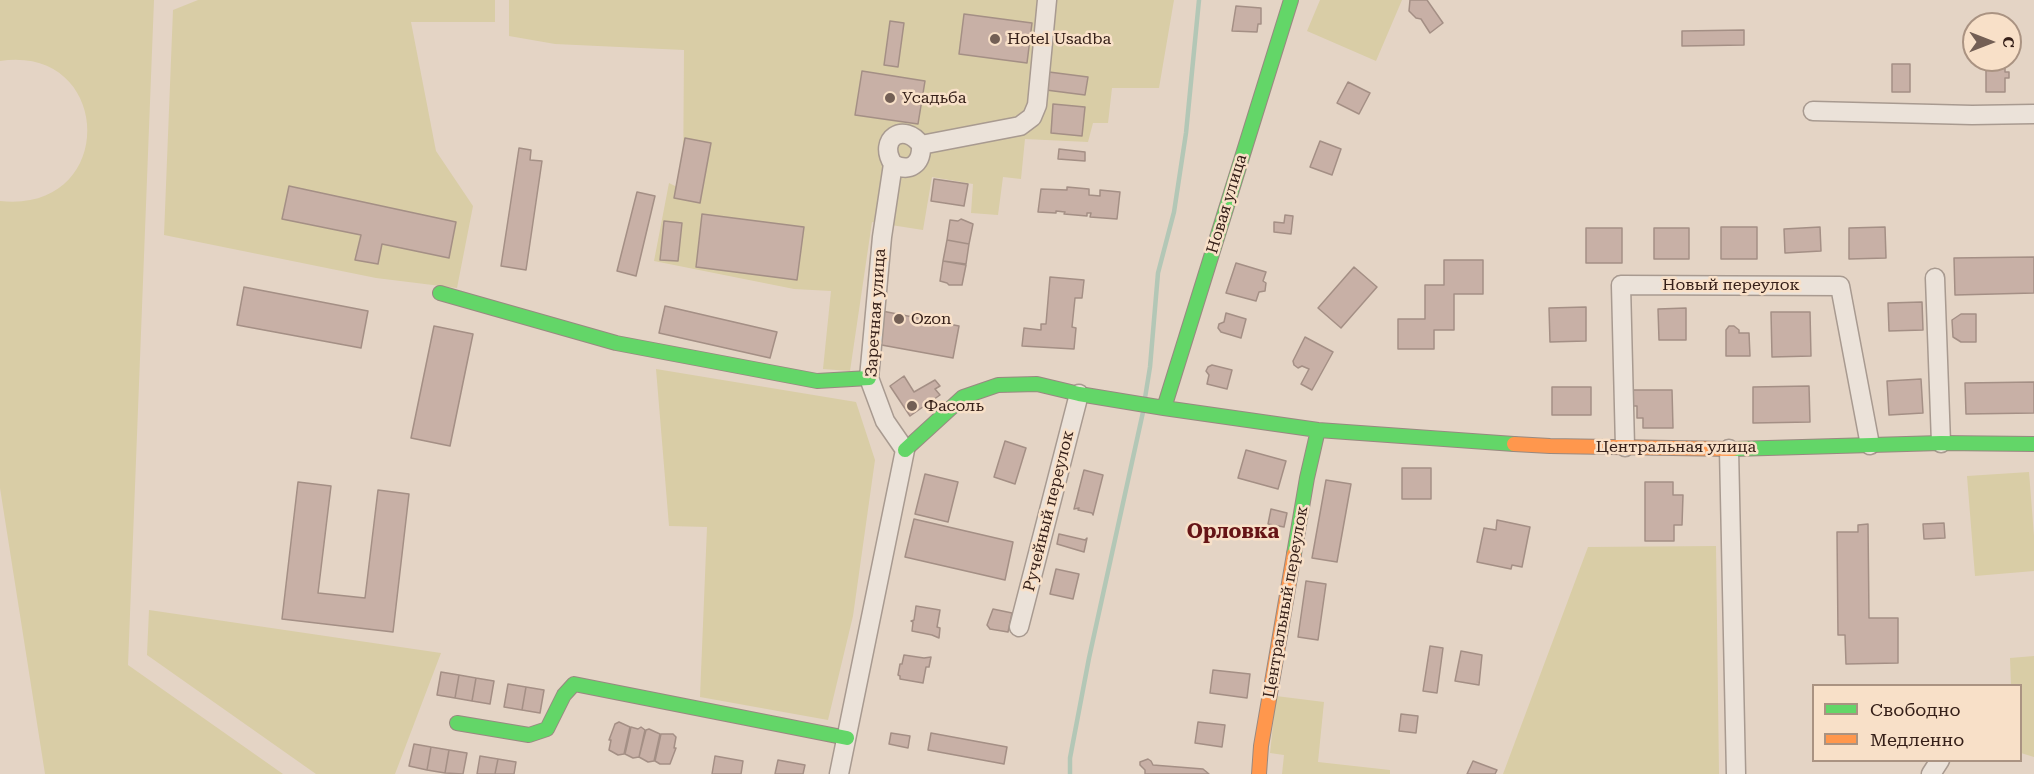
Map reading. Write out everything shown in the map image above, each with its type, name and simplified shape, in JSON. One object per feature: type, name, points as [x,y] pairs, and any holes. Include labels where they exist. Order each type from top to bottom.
[{"type":"street","points":[[893,164],[901,168],[910,168],[918,162],[922,154],[921,145],[1020,126],[1032,117],[1037,105],[1047,0]]},
{"type":"street","name":"Новая улица","points":[[1164,408],[1291,0]]},
{"type":"street","points":[[1813,111],[1972,115],[2034,114]]},
{"type":"street","name":"Заречная улица","points":[[905,450],[885,421],[868,378],[882,237],[893,164],[887,155],[888,144],[894,136],[905,133],[915,136],[921,145]]},
{"type":"street","points":[[1935,278],[1941,443]]},
{"type":"street","name":"Новый переулок","points":[[1625,447],[1621,285],[1840,286],[1870,445]]},
{"type":"street","points":[[440,293],[616,343],[817,381],[868,378]]},
{"type":"street","points":[[839,774],[905,450],[963,397],[998,384],[1037,384],[1079,394],[1164,408]]},
{"type":"street","name":"Ручейный переулок","points":[[1019,627],[1079,394]]},
{"type":"street","name":"Центральная улица","points":[[1164,408],[1318,430],[1550,446],[1729,449],[1941,443],[2034,444]]},
{"type":"street","name":"Центральный переулок","points":[[1258,774],[1303,502],[1318,430]]},
{"type":"street","points":[[1729,449],[1736,774]]},
{"type":"street","points":[[457,723],[529,735],[547,729],[564,695],[574,684],[847,738]]},
{"type":"shaded area","points":[[0,0],[154,0],[128,665],[283,774],[45,774],[0,488],[0,201],[39,198],[66,182],[82,158],[87,130],[81,101],[65,78],[38,63],[0,61]]},
{"type":"shaded area","points":[[198,0],[495,0],[495,22],[411,22],[436,151],[473,206],[457,288],[376,278],[164,235],[173,10]]},
{"type":"shaded area","name":"Усадьба","points":[[509,0],[1174,0],[1159,88],[1112,88],[1108,123],[1093,123],[1088,142],[1025,139],[1021,179],[1003,177],[998,215],[971,213],[973,184],[932,177],[923,230],[872,222],[850,371],[823,369],[831,291],[794,289],[654,261],[669,183],[683,190],[684,50],[555,44],[509,36]]},
{"type":"shaded area","points":[[1320,0],[1402,0],[1376,61],[1307,31]]},
{"type":"shaded area","points":[[656,369],[856,402],[875,460],[853,616],[828,720],[700,697],[707,527],[669,526]]},
{"type":"shaded area","points":[[2029,472],[2034,571],[1975,576],[1967,476]]},
{"type":"shaded area","points":[[1716,546],[1719,774],[1503,774],[1588,547]]},
{"type":"shaded area","points":[[149,610],[441,653],[395,774],[316,774],[147,655]]},
{"type":"shaded area","points":[[2034,656],[2034,757],[2022,753],[2022,684],[2011,684],[2010,658]]},
{"type":"shaded area","points":[[1276,696],[1324,702],[1318,762],[1390,770],[1390,774],[1282,774],[1284,755],[1270,753]]},
{"type":"building","points":[[1410,0],[1427,0],[1443,23],[1430,33],[1421,19],[1416,18],[1409,11]]},
{"type":"building","points":[[1236,6],[1261,8],[1261,24],[1258,24],[1257,32],[1232,31]]},
{"type":"building","name":"Hotel Usadba","points":[[964,14],[1032,23],[1027,63],[959,54]]},
{"type":"building","points":[[890,21],[904,23],[898,67],[884,65]]},
{"type":"building","points":[[1744,30],[1744,45],[1682,46],[1682,31]]},
{"type":"building","points":[[1892,64],[1910,64],[1910,92],[1892,92]]},
{"type":"building","name":"Усадьба","points":[[862,71],[925,81],[918,124],[855,115]]},
{"type":"building","points":[[1049,72],[1088,77],[1085,95],[1046,90]]},
{"type":"building","points":[[1986,72],[2009,72],[2009,78],[2005,78],[2005,92],[1986,92]]},
{"type":"building","points":[[1348,82],[1370,93],[1359,114],[1337,103]]},
{"type":"building","points":[[1053,104],[1085,107],[1082,136],[1051,133]]},
{"type":"building","points":[[685,138],[711,143],[700,203],[674,198]]},
{"type":"building","points":[[1320,141],[1341,149],[1332,175],[1310,167]]},
{"type":"building","points":[[519,148],[531,150],[530,160],[542,161],[526,270],[501,266]]},
{"type":"building","points":[[1059,149],[1085,152],[1085,161],[1058,159]]},
{"type":"building","points":[[934,179],[968,184],[964,206],[931,201]]},
{"type":"building","points":[[289,186],[456,222],[449,258],[382,244],[378,264],[355,260],[361,235],[282,219]]},
{"type":"building","points":[[1067,187],[1089,189],[1089,195],[1100,196],[1100,190],[1120,192],[1117,219],[1090,217],[1091,213],[1087,213],[1087,216],[1056,211],[1056,213],[1038,212],[1041,189],[1067,190]]},
{"type":"building","points":[[637,192],[655,196],[636,276],[617,271]]},
{"type":"building","points":[[702,214],[804,227],[797,280],[696,267]]},
{"type":"building","points":[[1285,215],[1293,216],[1291,234],[1274,232],[1274,222],[1284,223]]},
{"type":"building","points":[[961,219],[973,224],[969,244],[947,240],[950,220]]},
{"type":"building","points":[[664,221],[682,223],[678,261],[660,260]]},
{"type":"building","points":[[1721,227],[1757,227],[1757,259],[1721,259]]},
{"type":"building","points":[[1820,227],[1821,251],[1785,253],[1784,229]]},
{"type":"building","points":[[1885,227],[1886,258],[1849,259],[1849,228]]},
{"type":"building","points":[[1586,228],[1622,228],[1622,263],[1586,263]]},
{"type":"building","points":[[1654,228],[1689,228],[1689,259],[1654,259]]},
{"type":"building","points":[[947,240],[969,244],[966,264],[943,261]]},
{"type":"building","points":[[2034,257],[2034,293],[1955,295],[1954,258]]},
{"type":"building","points":[[1444,260],[1483,260],[1483,294],[1454,294],[1454,330],[1434,330],[1434,349],[1398,349],[1398,319],[1425,319],[1425,285],[1444,285]]},
{"type":"building","points":[[943,261],[966,265],[962,285],[949,285],[940,281]]},
{"type":"building","points":[[1236,263],[1266,272],[1263,281],[1266,283],[1265,291],[1259,292],[1256,301],[1226,293]]},
{"type":"building","points":[[1354,267],[1377,287],[1341,328],[1318,308]]},
{"type":"building","points":[[1050,277],[1084,280],[1082,298],[1075,298],[1072,327],[1076,328],[1074,349],[1022,346],[1024,328],[1041,330],[1041,324],[1046,324]]},
{"type":"building","points":[[244,287],[368,311],[361,348],[237,325]]},
{"type":"building","points":[[1922,302],[1923,330],[1889,331],[1888,303]]},
{"type":"building","points":[[665,306],[777,332],[770,358],[659,333]]},
{"type":"building","points":[[1586,307],[1586,341],[1550,342],[1549,308]]},
{"type":"building","points":[[1686,308],[1686,340],[1659,340],[1658,309]]},
{"type":"building","points":[[882,311],[959,326],[953,358],[876,344]]},
{"type":"building","points":[[1771,312],[1810,312],[1811,356],[1772,357]]},
{"type":"building","points":[[1226,313],[1246,319],[1241,338],[1221,332],[1218,328],[1219,324],[1224,322]]},
{"type":"building","points":[[1961,314],[1976,314],[1976,342],[1961,342],[1953,337],[1952,320]]},
{"type":"building","points":[[434,326],[473,334],[450,446],[411,438]]},
{"type":"building","points":[[1729,326],[1734,326],[1739,333],[1749,333],[1750,356],[1726,356],[1726,330]]},
{"type":"building","points":[[1305,337],[1333,352],[1312,390],[1301,384],[1309,369],[1302,366],[1298,368],[1293,361]]},
{"type":"building","points":[[1212,365],[1232,370],[1227,389],[1207,384],[1209,375],[1206,371]]},
{"type":"building","points":[[904,376],[914,392],[935,380],[940,386],[935,389],[940,395],[910,416],[890,386]]},
{"type":"building","points":[[1921,379],[1923,413],[1889,415],[1887,381]]},
{"type":"building","points":[[2034,382],[2034,413],[1966,414],[1965,383]]},
{"type":"building","points":[[1809,386],[1810,422],[1753,423],[1753,387]]},
{"type":"building","points":[[1552,387],[1591,387],[1591,415],[1552,415]]},
{"type":"building","points":[[1630,390],[1672,390],[1673,428],[1643,428],[1643,418],[1637,418],[1637,406],[1630,406]]},
{"type":"building","points":[[1005,441],[1026,448],[1015,484],[994,477]]},
{"type":"building","points":[[1246,450],[1286,461],[1278,489],[1238,478]]},
{"type":"building","points":[[1402,468],[1431,468],[1431,499],[1402,499]]},
{"type":"building","points":[[1084,470],[1103,475],[1093,515],[1078,510],[1079,508],[1074,509]]},
{"type":"building","points":[[925,474],[958,482],[948,522],[915,514]]},
{"type":"building","points":[[1326,480],[1351,484],[1337,562],[1312,558]]},
{"type":"building","points":[[298,482],[331,486],[318,593],[365,598],[378,490],[409,494],[393,632],[282,619]]},
{"type":"building","points":[[1645,482],[1673,482],[1673,495],[1683,495],[1682,525],[1674,525],[1674,541],[1645,541]]},
{"type":"building","points":[[1271,509],[1287,513],[1284,527],[1268,524]]},
{"type":"building","points":[[914,519],[1013,542],[1005,580],[905,557]]},
{"type":"building","points":[[1497,520],[1530,527],[1522,567],[1512,565],[1511,569],[1477,562],[1484,528],[1496,530]]},
{"type":"building","points":[[1944,523],[1945,538],[1924,539],[1923,524]]},
{"type":"building","points":[[1868,524],[1869,618],[1898,618],[1898,663],[1846,664],[1845,635],[1838,635],[1837,532],[1858,532],[1858,525]]},
{"type":"building","points":[[1059,534],[1085,540],[1087,538],[1084,552],[1057,544]]},
{"type":"building","points":[[1056,569],[1079,574],[1073,599],[1050,594]]},
{"type":"building","points":[[1306,581],[1326,584],[1318,640],[1298,637]]},
{"type":"building","points":[[916,606],[940,610],[937,627],[940,628],[939,638],[912,631],[913,622],[911,621],[914,620]]},
{"type":"building","points":[[993,609],[1012,613],[1008,632],[990,629],[987,625]]},
{"type":"building","points":[[1430,646],[1443,648],[1437,693],[1423,691]]},
{"type":"building","points":[[1461,651],[1482,655],[1479,685],[1455,681]]},
{"type":"building","points":[[904,655],[931,657],[929,667],[926,667],[923,683],[900,679],[898,675]]},
{"type":"building","points":[[1213,670],[1250,674],[1247,698],[1210,693]]},
{"type":"building","points":[[441,672],[459,675],[455,698],[437,695]]},
{"type":"building","points":[[459,675],[476,678],[472,701],[455,698]]},
{"type":"building","points":[[476,678],[494,681],[490,704],[472,701]]},
{"type":"building","points":[[508,684],[526,687],[522,710],[504,707]]},
{"type":"building","points":[[526,687],[544,690],[540,713],[522,710]]},
{"type":"building","points":[[1401,714],[1418,716],[1416,733],[1399,731]]},
{"type":"building","points":[[619,722],[630,727],[624,754],[618,755],[609,750],[611,740],[609,740],[615,724]]},
{"type":"building","points":[[1198,722],[1225,725],[1222,747],[1195,743]]},
{"type":"building","points":[[631,727],[638,729],[641,727],[645,730],[639,757],[633,758],[625,754]]},
{"type":"building","points":[[646,730],[660,734],[654,761],[648,762],[639,757]]},
{"type":"building","points":[[891,733],[910,736],[908,748],[889,744]]},
{"type":"building","points":[[931,733],[1007,747],[1004,764],[928,750]]},
{"type":"building","points":[[661,734],[673,734],[676,737],[674,748],[676,748],[670,764],[660,764],[655,761]]},
{"type":"building","points":[[414,744],[431,747],[427,770],[409,766]]},
{"type":"building","points":[[431,747],[449,750],[445,773],[427,770]]},
{"type":"building","points":[[449,750],[467,753],[463,774],[445,773]]},
{"type":"building","points":[[480,756],[498,759],[495,774],[477,774]]},
{"type":"building","points":[[715,756],[743,761],[741,774],[712,774]]},
{"type":"building","points":[[498,759],[516,762],[514,774],[495,774]]},
{"type":"building","points":[[1148,759],[1153,765],[1203,769],[1209,774],[1145,774],[1140,762]]},
{"type":"building","points":[[778,760],[805,765],[803,774],[775,774]]},
{"type":"building","points":[[1473,761],[1497,770],[1495,774],[1467,774]]},
{"type":"waterway","points":[[1145,398],[1158,273],[1174,212],[1186,133],[1199,0]]},
{"type":"waterway","points":[[1070,774],[1070,758],[1089,658],[1143,412]]},
{"type":"traffic: fast","points":[[1164,408],[1291,0]]},
{"type":"traffic: fast","points":[[440,293],[616,343],[817,381],[869,378]]},
{"type":"traffic: fast","points":[[905,450],[963,397],[998,385],[1037,384],[1079,394],[1164,408],[1318,430],[1514,444]]},
{"type":"traffic: fast","points":[[1294,554],[1318,430]]},
{"type":"traffic: fast","points":[[1733,449],[1941,443],[2034,444]]},
{"type":"traffic: fast","points":[[457,723],[529,735],[547,729],[564,695],[574,684],[847,738]]},
{"type":"traffic: slow","points":[[1514,444],[1733,449]]},
{"type":"traffic: slow","points":[[1259,774],[1261,746],[1294,554]]},
{"type":"place","name":"Hotel Usadba","points":[[995,39]]},
{"type":"place","name":"Усадьба","points":[[890,98]]},
{"type":"place","name":"Ozon","points":[[899,319]]},
{"type":"place","name":"Фасоль","points":[[912,406]]},
{"type":"district","name":"Орловка","points":[[1233,532]]}]
